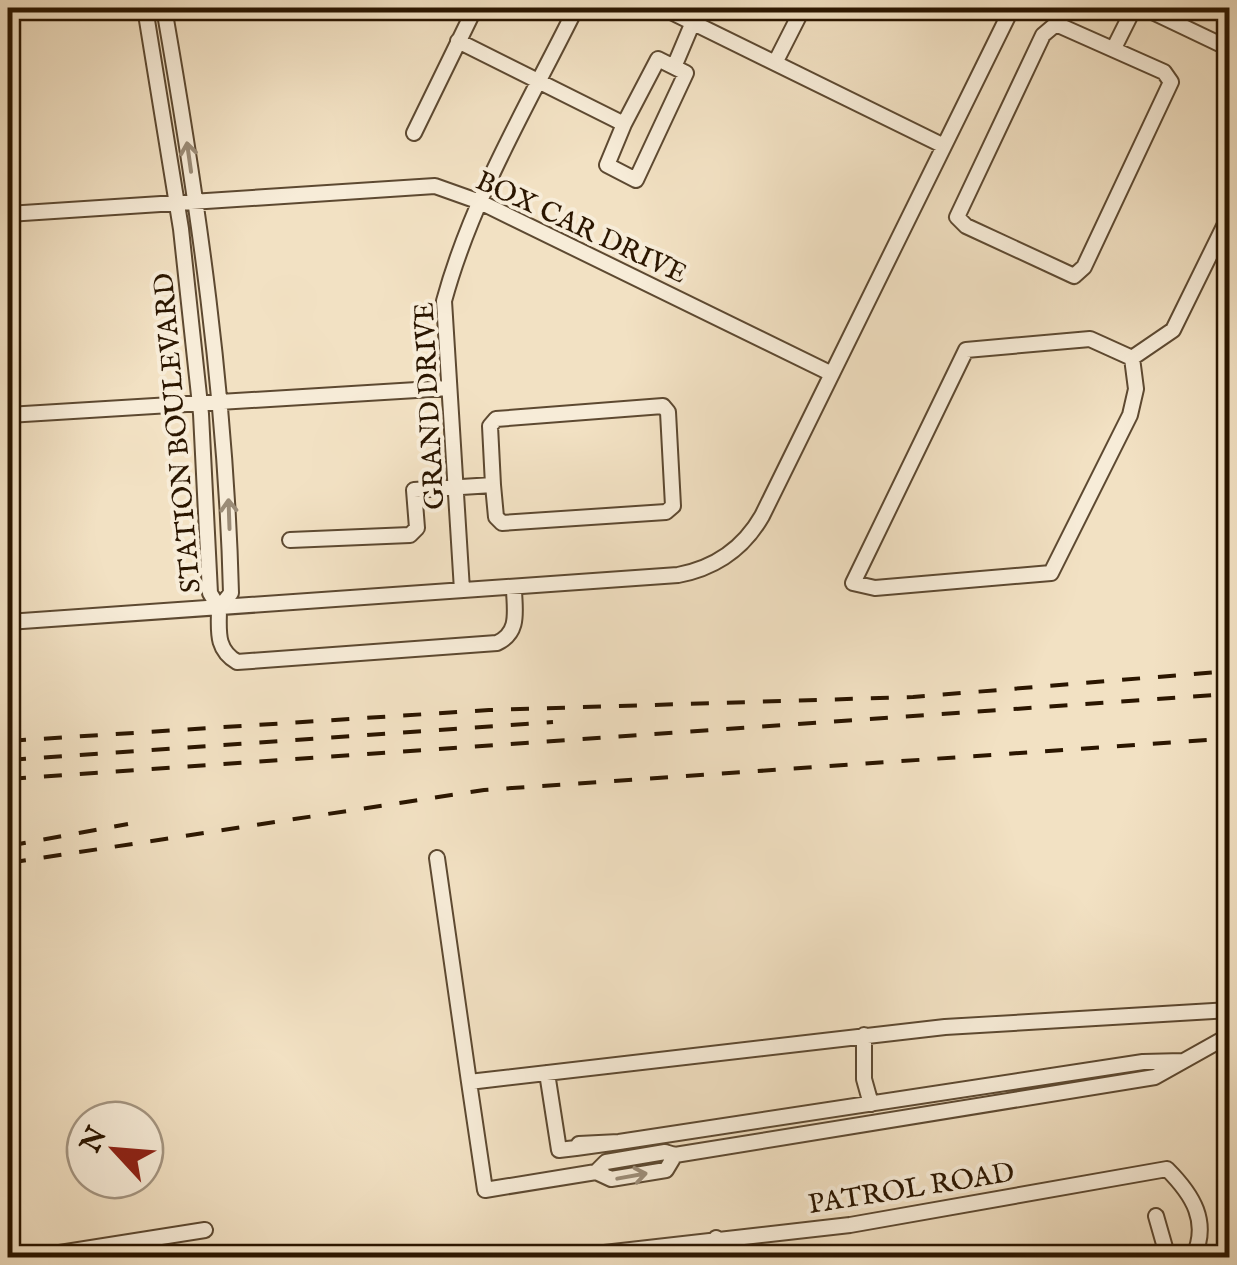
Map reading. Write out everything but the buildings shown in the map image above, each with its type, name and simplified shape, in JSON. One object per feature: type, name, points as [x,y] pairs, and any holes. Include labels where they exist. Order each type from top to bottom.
[{"type":"street","name":"STATION BOULEVARD","points":[[145,8],[177,204],[200,404],[210,593],[219,608],[231,593],[221,402],[196,203],[164,8]]},
{"type":"street","points":[[414,133],[475,8]]},
{"type":"street","name":"GRAND DRIVE","points":[[462,590],[444,301],[456,258],[480,202],[576,8]]},
{"type":"street","points":[[663,8],[944,146]]},
{"type":"street","points":[[775,63],[802,8]]},
{"type":"street","points":[[8,622],[678,575],[728,556],[762,516],[1012,8]]},
{"type":"street","points":[[1114,48],[1134,8]]},
{"type":"street","points":[[1144,8],[1230,49]]},
{"type":"street","points":[[674,67],[692,22]]},
{"type":"street","points":[[1063,25],[1114,48],[1164,72],[1171,88],[1080,274],[1067,275],[960,222],[957,209],[1046,28],[1063,25]]},
{"type":"street","points":[[458,41],[624,124]]},
{"type":"street","points":[[658,59],[686,73],[636,180],[607,165],[624,124],[658,59]]},
{"type":"street","name":"BOX CAR DRIVE","points":[[8,214],[435,186],[480,202],[832,374]]},
{"type":"street","points":[[1132,358],[1173,330],[1230,214]]},
{"type":"street","points":[[1090,339],[1132,358],[1136,388],[1130,416],[1051,573],[876,588],[853,583],[966,350],[1090,339]]},
{"type":"street","points":[[8,415],[450,388]]},
{"type":"street","points":[[663,406],[668,412],[673,506],[666,512],[502,523],[496,517],[493,485],[490,426],[496,418],[663,406]]},
{"type":"street","points":[[290,540],[410,535],[417,528],[414,490],[493,485]]},
{"type":"street","points":[[219,608],[220,646],[224,655],[237,662],[497,644],[509,637],[515,626],[514,586]]},
{"type":"street","points":[[437,858],[485,1190],[596,1172],[606,1162],[665,1152],[675,1155],[1155,1078],[1230,1034]]},
{"type":"street","points":[[469,1082],[864,1035],[1230,1010]]},
{"type":"street","points":[[864,1035],[871,1102]]},
{"type":"street","points":[[547,1073],[559,1150],[1143,1062],[1184,1061]]},
{"type":"street","name":"PATROL ROAD","points":[[560,1258],[646,1252],[716,1238],[850,1225],[1167,1169],[1194,1196],[1202,1238],[1192,1258]]},
{"type":"street","points":[[1156,1216],[1168,1258]]},
{"type":"street","points":[[28,1258],[205,1230]]},
{"type":"street","points":[[716,1238],[721,1258]]},
{"type":"railway","points":[[8,741],[489,710],[913,697],[1230,671]]},
{"type":"railway","points":[[8,779],[1230,694]]},
{"type":"railway","points":[[8,760],[553,722]]},
{"type":"railway","points":[[8,863],[484,790],[1221,739]]},
{"type":"railway","points":[[8,846],[128,824]]}]
